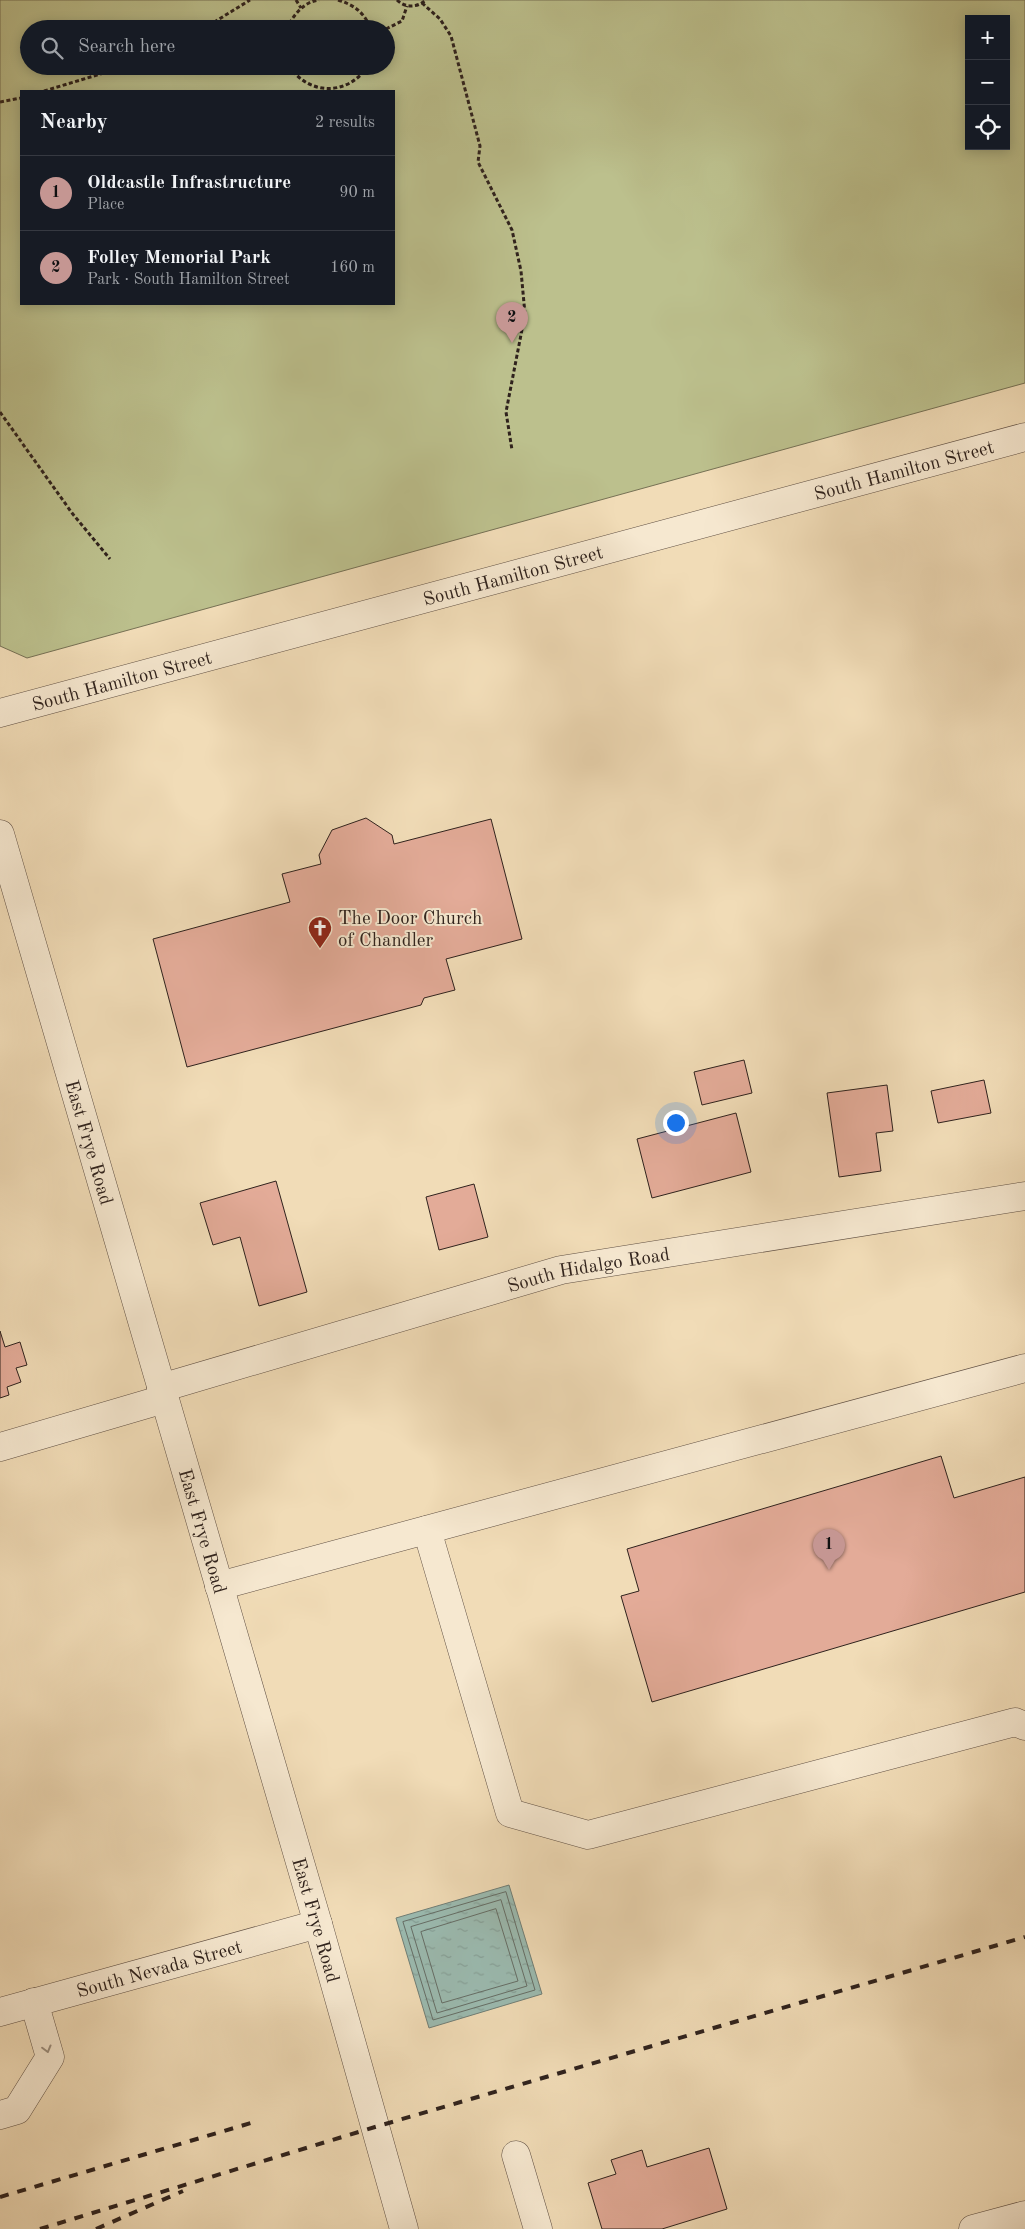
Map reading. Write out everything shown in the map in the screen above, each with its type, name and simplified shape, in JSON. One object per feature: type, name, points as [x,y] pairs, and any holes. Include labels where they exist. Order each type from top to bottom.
[{"type":"street","name":"South Hamilton Street","points":[[0,713],[1025,437]]},
{"type":"street","name":"East Frye Road","points":[[0,834],[318,1924],[404,2229]]},
{"type":"street","name":"South Hidalgo Road","points":[[0,1447],[162,1394],[561,1270],[1025,1196]]},
{"type":"street","points":[[219,1586],[1025,1368]]},
{"type":"street","points":[[427,1530],[510,1812],[588,1835],[1014,1722],[1025,1726]]},
{"type":"street","name":"South Nevada Street","points":[[0,2012],[318,1924]]},
{"type":"street","points":[[0,2115],[17,2110],[50,2057],[34,2002]]},
{"type":"street","points":[[516,2155],[538,2229]]},
{"type":"street","points":[[973,2229],[1025,2215]]},
{"type":"path","points":[[218,20],[250,0]]},
{"type":"path","points":[[296,0],[301,8]]},
{"type":"path","points":[[291,20],[301,8],[313,1],[320,0]]},
{"type":"path","points":[[338,0],[351,4],[367,20]]},
{"type":"path","points":[[396,0],[407,6],[424,2],[440,19],[451,36],[480,146],[478,162],[512,230],[521,271],[525,314],[506,412],[512,450]]},
{"type":"path","points":[[395,24],[402,21],[407,6]]},
{"type":"path","points":[[47,90],[96,75]]},
{"type":"path","points":[[297,75],[313,87],[328,90],[343,87],[357,80],[361,75]]},
{"type":"path","points":[[0,102],[20,98]]},
{"type":"path","points":[[0,412],[72,513],[110,559]]},
{"type":"green space","points":[[0,0],[1025,0],[1025,383],[27,658],[0,646]]},
{"type":"water","points":[[509,1885],[542,1994],[429,2028],[396,1918]]},
{"type":"building","name":"The Door Church of Chandler","points":[[366,818],[392,835],[394,844],[491,819],[522,939],[446,959],[455,990],[424,998],[421,1005],[187,1067],[153,939],[290,902],[282,874],[321,864],[319,855],[332,830]]},
{"type":"building","points":[[744,1060],[752,1093],[702,1105],[694,1072]]},
{"type":"building","points":[[984,1080],[991,1113],[938,1123],[931,1091]]},
{"type":"building","points":[[887,1085],[893,1131],[876,1133],[881,1171],[839,1177],[827,1093]]},
{"type":"building","points":[[736,1113],[751,1172],[652,1198],[637,1139]]},
{"type":"building","points":[[276,1181],[307,1292],[259,1306],[240,1237],[213,1245],[200,1203]]},
{"type":"building","points":[[474,1184],[488,1237],[439,1250],[426,1197]]},
{"type":"building","points":[[0,1331],[5,1347],[20,1342],[27,1365],[16,1368],[21,1382],[7,1387],[9,1395],[0,1398]]},
{"type":"building","points":[[941,1456],[954,1498],[1025,1477],[1025,1592],[652,1702],[621,1596],[639,1591],[627,1549]]},
{"type":"building","points":[[709,2148],[727,2209],[662,2229],[602,2229],[588,2183],[616,2174],[611,2160],[642,2150],[647,2167]]},
{"type":"railway","points":[[40,2229],[375,2127],[1025,1937]]},
{"type":"railway","points":[[0,2197],[251,2123]]},
{"type":"railway","points":[[96,2229],[183,2191]]},
{"type":"place","name":"Folley Memorial Park","points":[[512,343]]},
{"type":"place","name":"The Door Church of Chandler","points":[[320,949]]},
{"type":"place","name":"Oldcastle Infrastructure","points":[[829,1570]]}]
